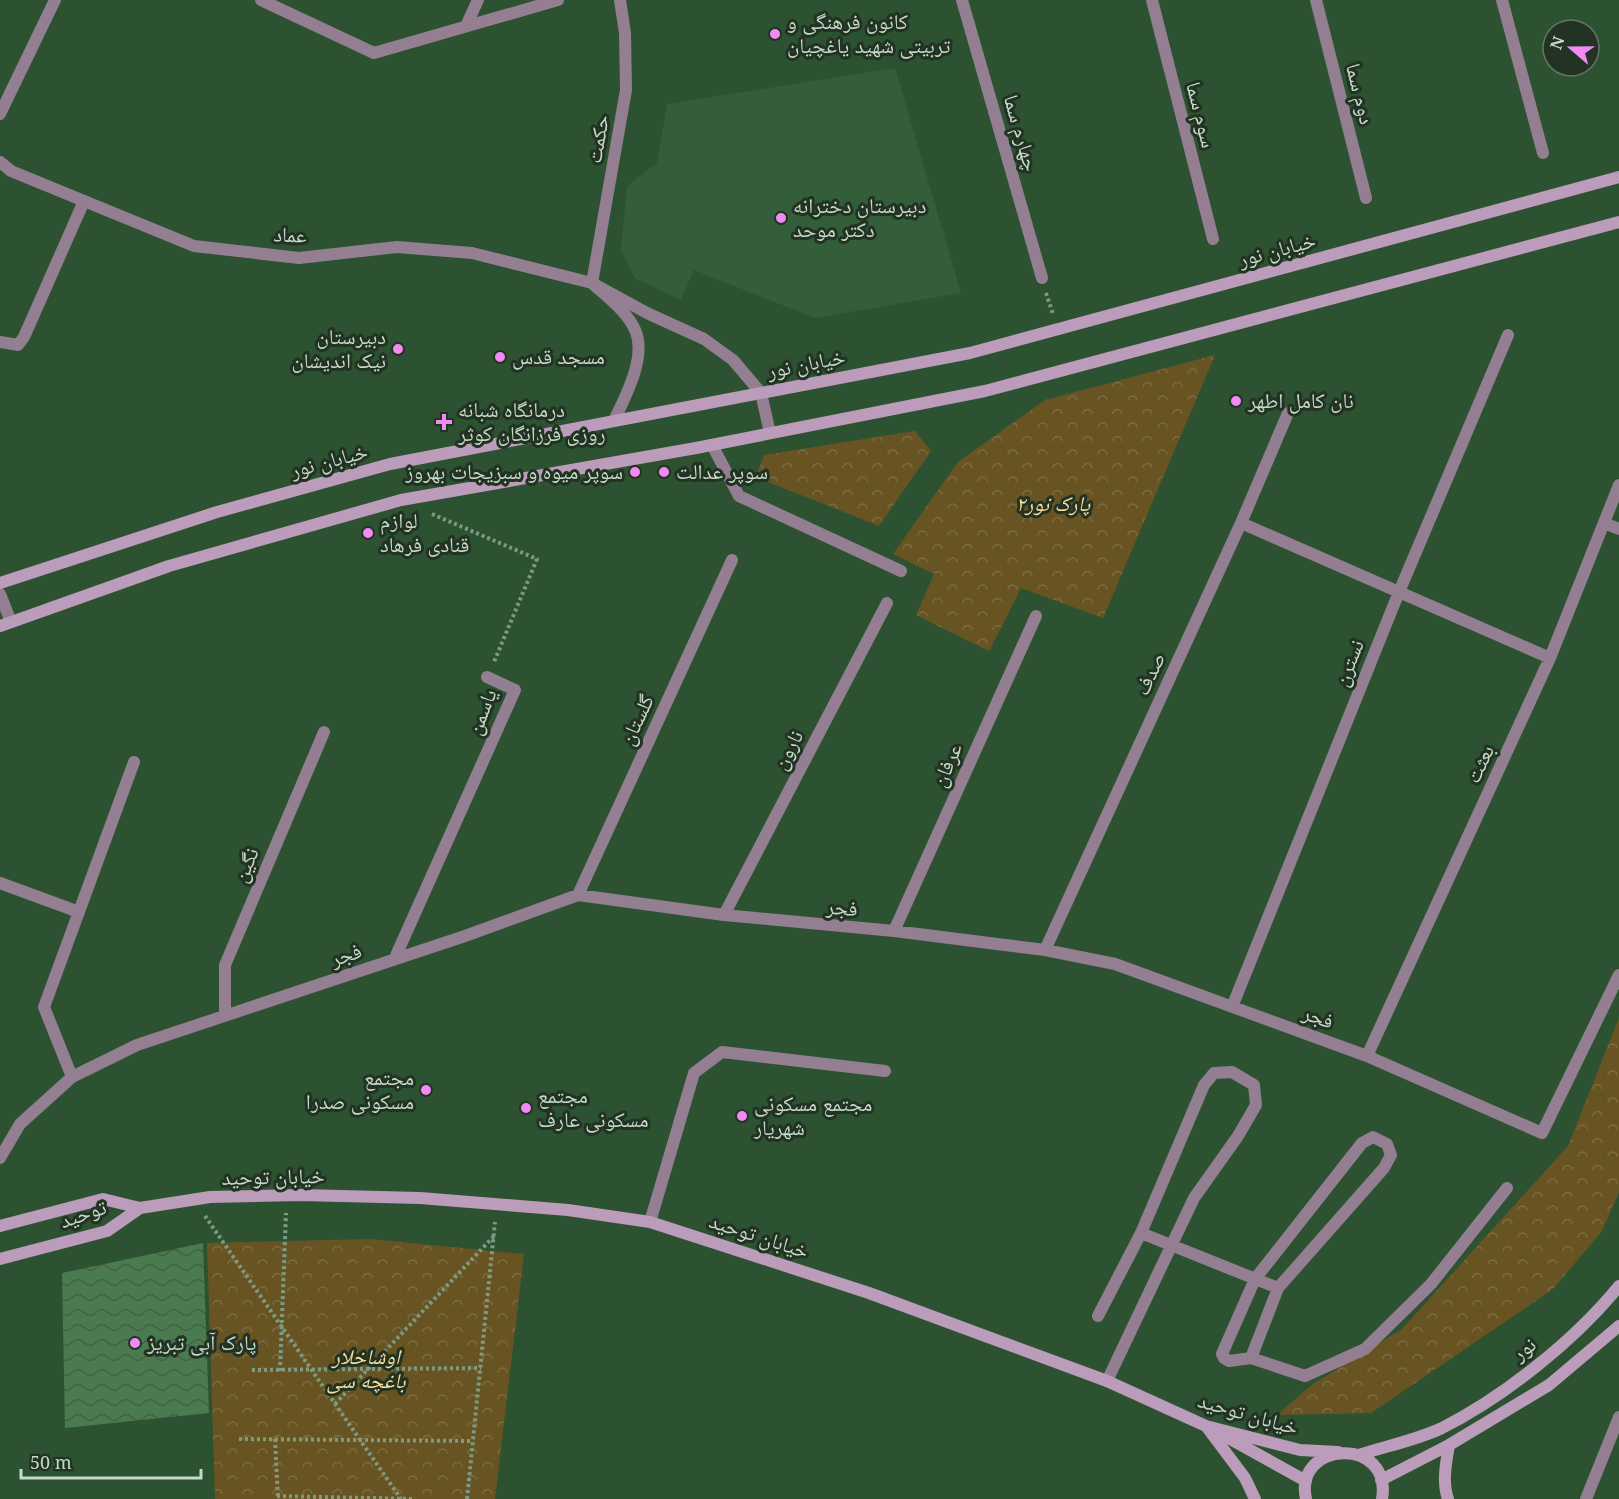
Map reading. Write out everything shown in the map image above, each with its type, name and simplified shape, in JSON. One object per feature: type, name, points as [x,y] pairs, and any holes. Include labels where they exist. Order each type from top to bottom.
[{"type":"main road","name":"خیابان نور","points":[[0,583],[217,512],[390,464],[970,353],[1619,177]]},
{"type":"main road","points":[[6,624],[169,566],[401,500],[712,445],[985,391],[1619,222]]},
{"type":"main road","name":"خیابان توحید","points":[[140,1209],[194,1200],[287,1195],[420,1198],[568,1210],[650,1222],[838,1282],[1107,1381],[1206,1426],[1300,1450],[1359,1455]]},
{"type":"main road","name":"توحید","points":[[0,1226],[104,1199],[140,1209]]},
{"type":"main road","name":"توحید","points":[[0,1259],[107,1231],[140,1209]]},
{"type":"main road","name":"نور","points":[[1359,1455],[1440,1429],[1543,1360],[1581,1329],[1619,1286]]},
{"type":"main road","name":"نور","points":[[1381,1480],[1449,1445],[1549,1385],[1619,1326]]},
{"type":"main road","points":[[1206,1426],[1306,1481]]},
{"type":"main road","points":[[1206,1426],[1245,1478],[1255,1499]]},
{"type":"main road","points":[[1448,1499],[1445,1491],[1445,1467],[1449,1445]]},
{"type":"main road","points":[[1306,1499],[1306,1481],[1313,1468],[1324,1457],[1338,1452]]},
{"type":"main road","points":[[1359,1455],[1377,1469],[1381,1480],[1382,1499]]},
{"type":"street","points":[[0,114],[55,0]]},
{"type":"street","points":[[261,0],[374,53],[558,0]]},
{"type":"street","points":[[466,26],[478,0]]},
{"type":"street","name":"حکمت","points":[[592,283],[626,90],[625,33],[620,0]]},
{"type":"street","name":"چهارم سما","points":[[962,0],[1042,278]]},
{"type":"street","name":"سوم سما","points":[[1152,0],[1213,239]]},
{"type":"street","name":"دوم سما","points":[[1316,0],[1366,198]]},
{"type":"street","points":[[1502,0],[1543,153]]},
{"type":"street","name":"عماد","points":[[0,162],[11,171],[194,246],[299,258],[397,247],[472,253],[592,283]]},
{"type":"street","points":[[0,342],[18,345],[24,337],[84,201]]},
{"type":"street","points":[[592,283],[647,313],[704,339],[733,360],[761,393],[770,433]]},
{"type":"street","points":[[592,283],[620,310],[636,333],[637,371],[615,421]]},
{"type":"street","name":"نسترن","points":[[1232,1007],[1399,592],[1508,335]]},
{"type":"street","name":"صدف","points":[[1045,950],[1241,523],[1288,413]]},
{"type":"street","points":[[712,445],[739,496],[901,571]]},
{"type":"street","name":"بعثت","points":[[1368,1056],[1550,658],[1619,485]]},
{"type":"street","points":[[1241,523],[1550,658]]},
{"type":"street","points":[[1604,523],[1619,529]]},
{"type":"street","name":"گلستان","points":[[578,895],[732,560]]},
{"type":"street","points":[[0,594],[6,624]]},
{"type":"street","name":"نارون","points":[[724,915],[887,603]]},
{"type":"street","name":"عرفان","points":[[894,931],[1036,616]]},
{"type":"street","name":"یاسمن","points":[[394,960],[515,690],[487,677]]},
{"type":"street","name":"نگین","points":[[225,1016],[225,965],[324,732]]},
{"type":"street","points":[[72,1077],[44,1007],[134,762]]},
{"type":"street","points":[[0,883],[79,912]]},
{"type":"street","name":"فجر","points":[[0,1158],[20,1124],[72,1077],[137,1045],[394,960],[578,895],[724,915],[894,931],[1045,950],[1114,964],[1368,1056],[1542,1133],[1619,975]]},
{"type":"street","points":[[650,1222],[694,1073],[722,1052],[885,1071]]},
{"type":"street","points":[[1098,1316],[1141,1233],[1204,1085],[1214,1073],[1232,1072],[1254,1085],[1256,1106],[1238,1136],[1194,1198],[1107,1381]]},
{"type":"street","points":[[1251,1358],[1278,1288],[1384,1168],[1391,1155],[1387,1144],[1373,1137],[1362,1143],[1255,1279],[1222,1354],[1229,1361],[1251,1358],[1305,1376],[1365,1349],[1431,1284],[1507,1188]]},
{"type":"street","points":[[1141,1233],[1278,1288]]},
{"type":"street","points":[[1586,1499],[1619,1417]]},
{"type":"path","points":[[1042,278],[1057,329]]},
{"type":"path","name":"یاسمن","points":[[401,500],[537,559],[487,677]]},
{"type":"path","points":[[279,1371],[279,1323],[287,1195]]},
{"type":"path","points":[[194,1200],[401,1499]]},
{"type":"path","points":[[467,1499],[497,1204]]},
{"type":"path","points":[[335,1404],[494,1235]]},
{"type":"path","points":[[252,1370],[313,1372],[480,1368]]},
{"type":"path","points":[[238,1439],[473,1441]]},
{"type":"path","points":[[275,1439],[278,1498],[413,1499]]},
{"type":"shaded area","name":"دبیرستان دخترانه دکتر موحد","points":[[895,68],[961,293],[815,318],[694,270],[681,300],[635,278],[621,250],[627,186],[657,163],[667,104]]},
{"type":"green space","name":"پارک نور۲","points":[[1215,355],[1103,618],[1021,588],[989,651],[916,615],[934,574],[893,554],[958,462],[1045,400]]},
{"type":"green space","points":[[915,431],[931,451],[879,526],[756,477],[764,455]]},
{"type":"green space","points":[[1619,1018],[1619,1192],[1602,1231],[1553,1289],[1371,1413],[1277,1415],[1313,1384],[1402,1329],[1568,1146]]},
{"type":"green space","name":"اوشاخلار باغچه سی","points":[[371,1239],[524,1254],[495,1499],[215,1499],[207,1243]]},
{"type":"water","name":"پارک آبی تبریز","points":[[203,1243],[209,1413],[65,1428],[62,1273]]},
{"type":"place","name":"کانون فرهنگی و تربیتی شهید یاغچیان","points":[[775,34]]},
{"type":"place","name":"دبیرستان دخترانه دکتر موحد","points":[[781,218]]},
{"type":"place","name":"دبیرستان نیک اندیشان","points":[[398,349]]},
{"type":"place","name":"مسجد قدس","points":[[500,357]]},
{"type":"place","name":"نان کامل اطهر","points":[[1236,401]]},
{"type":"place","name":"درمانگاه شبانه روزی فرزانگان کوثر","points":[[444,422]]},
{"type":"place","name":"سوپر میوه و سبزیجات بهروز","points":[[635,472]]},
{"type":"place","name":"سوپر عدالت","points":[[664,472]]},
{"type":"place","name":"لوازم قنادی فرهاد","points":[[368,533]]},
{"type":"place","name":"مجتمع مسکونی صدرا","points":[[426,1090]]},
{"type":"place","name":"مجتمع مسکونی عارف","points":[[526,1108]]},
{"type":"place","name":"مجتمع مسکونی شهریار","points":[[742,1116]]},
{"type":"place","name":"پارک آبی تبریز","points":[[135,1343]]}]
